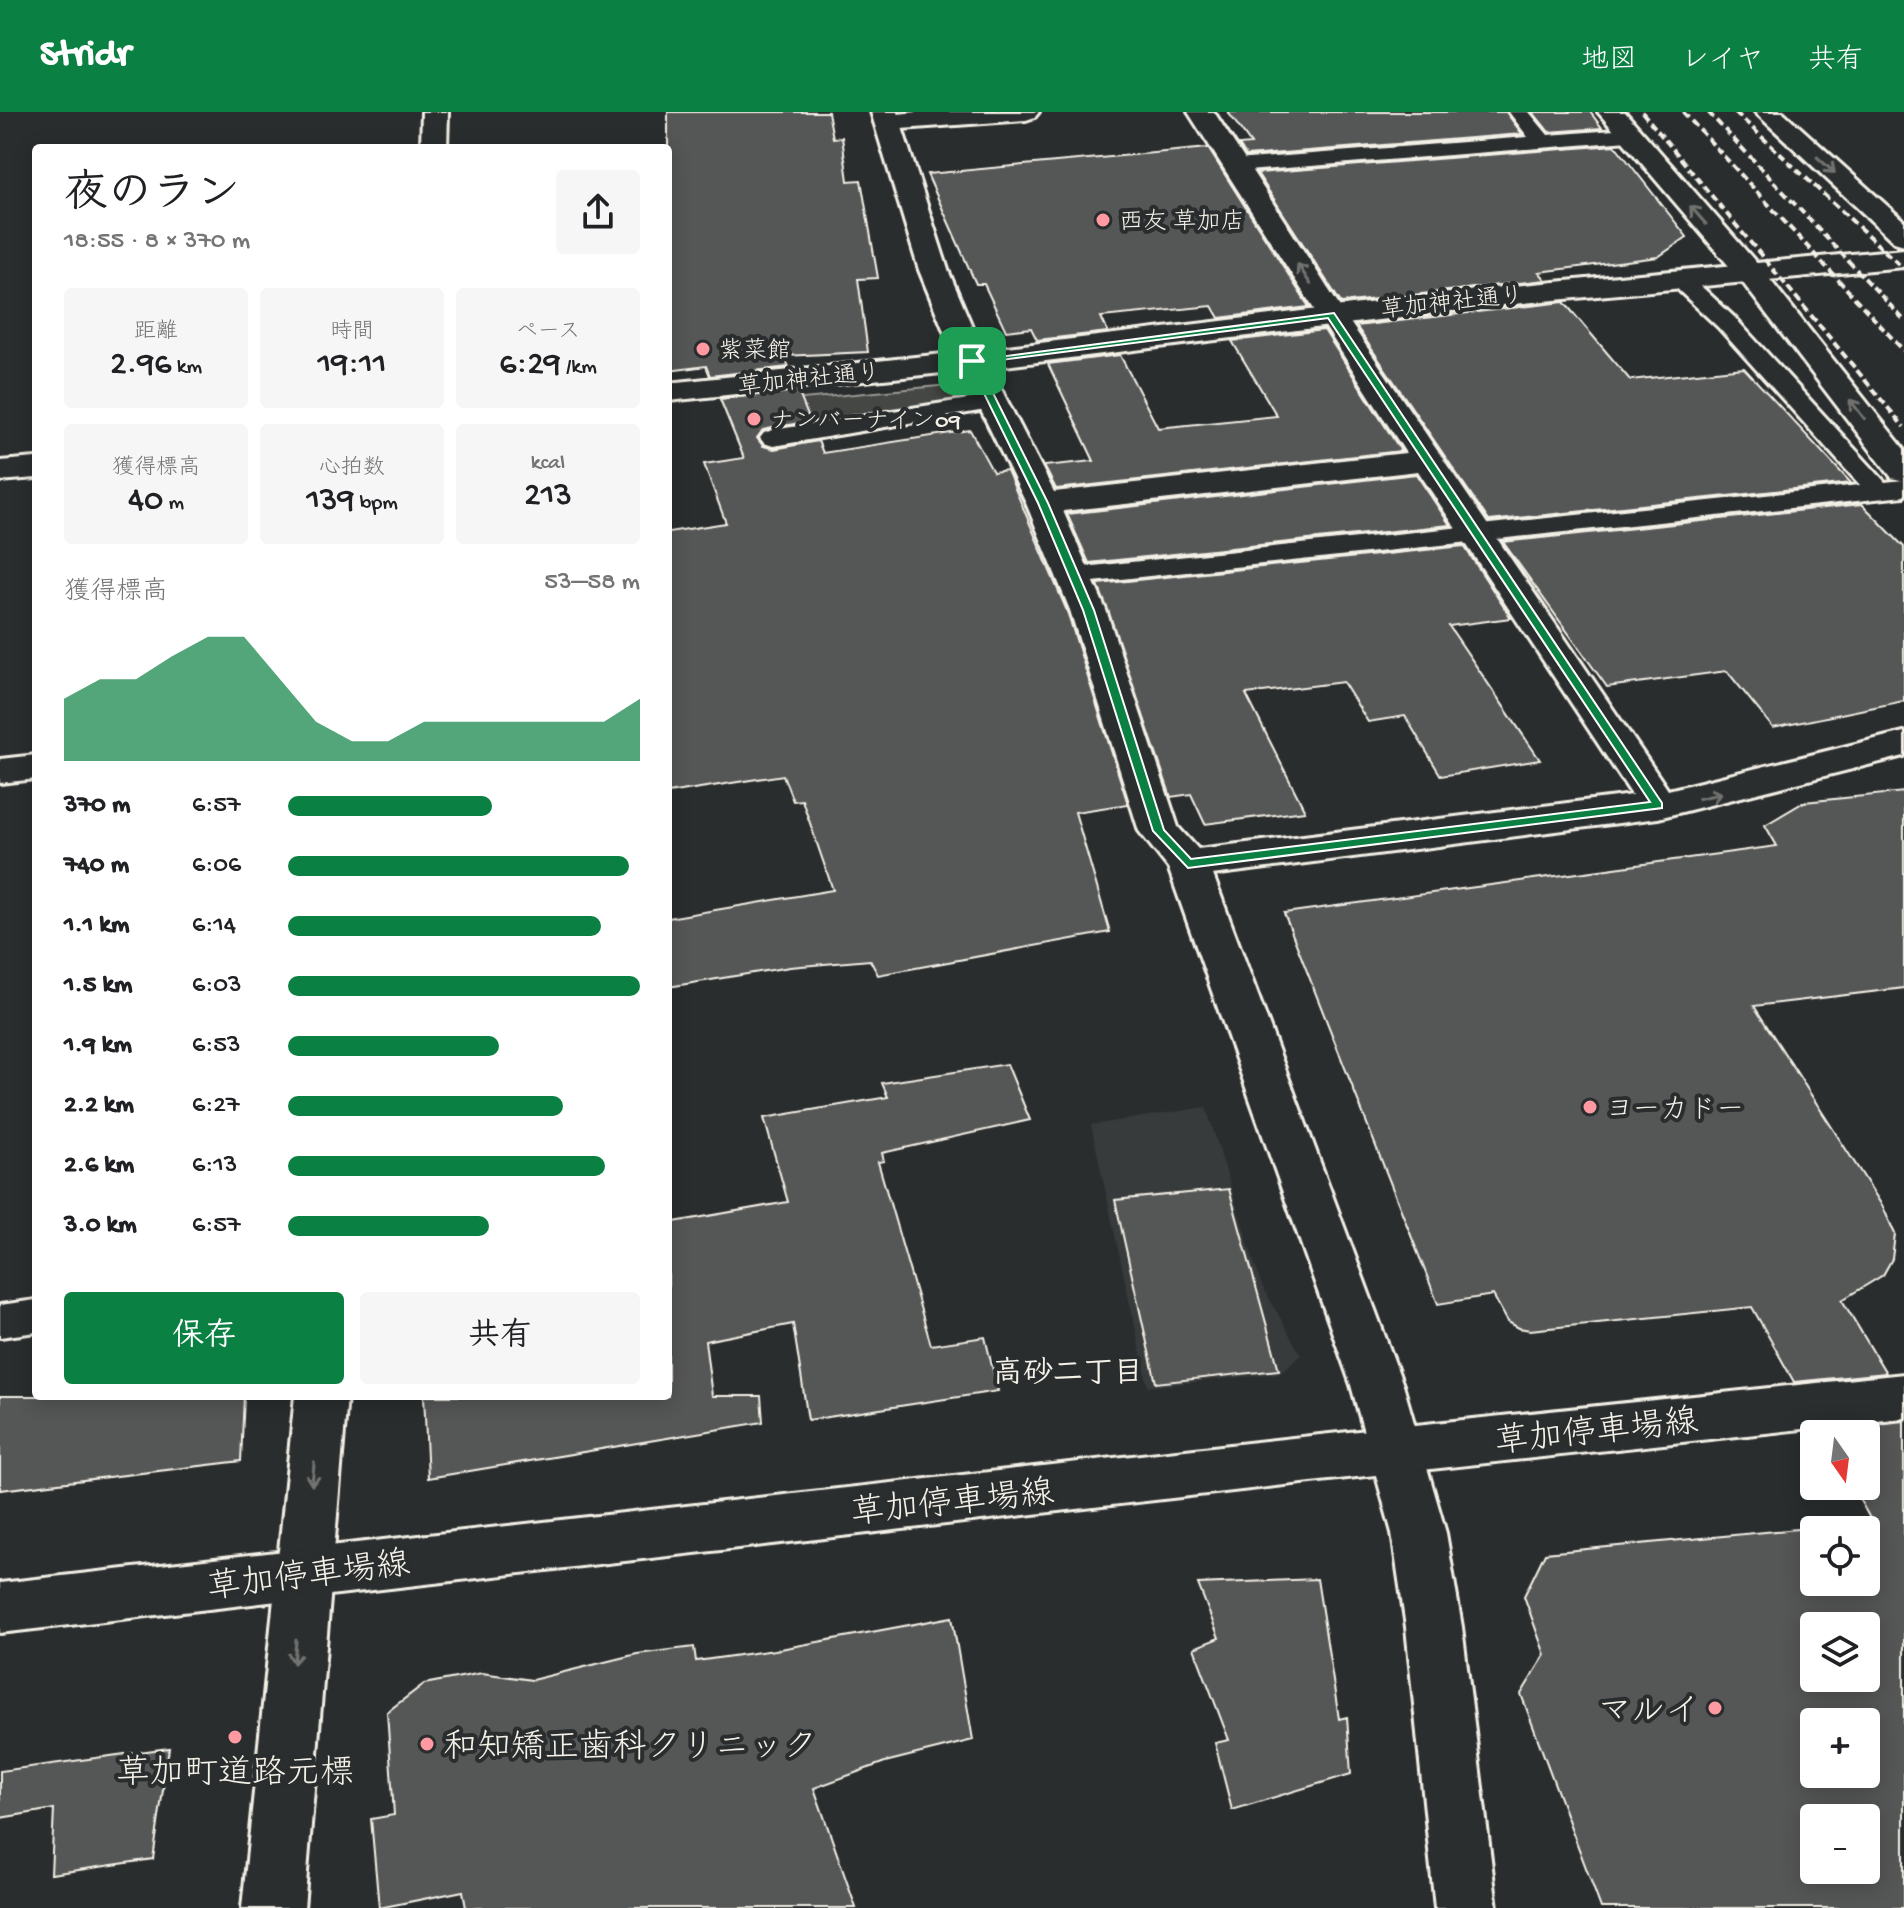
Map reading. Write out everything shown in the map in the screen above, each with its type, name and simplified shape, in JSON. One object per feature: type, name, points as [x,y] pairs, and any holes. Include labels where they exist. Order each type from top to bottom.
[{"type":"street","points":[[434,144],[435,112]]},
{"type":"street","points":[[1026,112],[886,117],[932,272],[952,322],[1043,503],[1088,610],[1159,831],[1188,864],[1377,1385],[1419,1533],[1434,1627],[1466,1908]]},
{"type":"street","points":[[1201,112],[1330,315],[1658,805]]},
{"type":"street","points":[[1611,112],[1750,273],[1904,471]]},
{"type":"street","points":[[1768,112],[1904,236]]},
{"type":"street","name":"草加神社通り","points":[[672,392],[972,361],[1330,315],[1904,258]]},
{"type":"street","points":[[1043,503],[1428,460]]},
{"type":"street","points":[[0,471],[32,468]]},
{"type":"street","points":[[1188,864],[1708,797],[1848,754],[1904,744]]},
{"type":"street","points":[[0,771],[32,767]]},
{"type":"street","name":"草加停車場線","points":[[0,1608],[1397,1450],[1904,1396]]},
{"type":"street","points":[[273,1908],[321,1400]]},
{"type":"lane","points":[[1519,112],[1543,142]]},
{"type":"lane","points":[[1235,166],[1628,135]]},
{"type":"lane","points":[[1681,280],[1891,489]]},
{"type":"lane","points":[[773,438],[994,402]]},
{"type":"lane","points":[[1074,576],[1891,489]]},
{"type":"lane","points":[[0,1321],[32,1317]]},
{"type":"shaded area","points":[[949,385],[969,388],[973,400],[793,428],[781,401]]},
{"type":"shaded area","points":[[1206,1107],[1261,1284],[1301,1355],[1281,1373],[1148,1387],[1091,1125]]},
{"type":"building","points":[[668,112],[828,112],[833,138],[842,137],[848,181],[861,180],[878,278],[858,279],[868,352],[784,356],[789,367],[710,376],[706,366],[672,370],[672,144],[668,144]]},
{"type":"building","points":[[1228,112],[1506,112],[1522,134],[1246,156],[1239,145],[1251,144]]},
{"type":"building","points":[[1533,112],[1590,112],[1602,128],[1549,132]]},
{"type":"building","points":[[1615,145],[1687,237],[1658,257],[1539,272],[1546,280],[1341,303],[1257,173]]},
{"type":"building","name":"西友 草加店","points":[[1208,148],[1309,307],[1219,318],[1212,306],[1101,317],[1108,332],[1037,340],[1031,328],[1006,331],[984,284],[976,284],[927,174]]},
{"type":"building","points":[[1564,302],[1630,380],[1744,368],[1851,483],[1489,521],[1356,326]]},
{"type":"building","points":[[1324,330],[1401,451],[1056,489],[1044,466],[1094,461],[1048,364],[1120,355],[1158,428],[1277,416],[1232,341]]},
{"type":"building","points":[[798,391],[810,421],[763,430],[757,438],[763,446],[774,449],[818,441],[823,453],[970,430],[993,472],[1007,470],[1067,611],[1128,804],[1075,812],[1110,932],[878,975],[870,960],[790,967],[672,986],[672,917],[833,890],[802,800],[793,801],[783,775],[672,792],[672,531],[726,523],[704,464],[744,458],[720,399]]},
{"type":"building","points":[[1416,474],[1450,525],[1089,563],[1067,514]]},
{"type":"building","points":[[1862,504],[1904,547],[1904,701],[1773,728],[1727,671],[1607,687],[1503,542]]},
{"type":"building","points":[[1464,546],[1511,618],[1449,626],[1540,760],[1441,776],[1405,716],[1368,722],[1343,682],[1246,694],[1305,811],[1205,824],[1191,794],[1171,797],[1098,584]]},
{"type":"building","name":"ヨーカドー","points":[[1904,792],[1904,988],[1754,1006],[1883,1207],[1895,1234],[1892,1259],[1883,1275],[1842,1300],[1886,1373],[1794,1382],[1752,1307],[1530,1330],[1508,1322],[1493,1295],[1438,1304],[1284,913],[1777,846],[1765,825],[1804,802]]},
{"type":"building","points":[[1007,1064],[1030,1120],[882,1153],[884,1161],[878,1162],[931,1345],[985,1337],[998,1391],[808,1420],[793,1324],[705,1341],[712,1396],[761,1396],[763,1422],[428,1478],[424,1400],[672,1400],[672,1222],[788,1202],[764,1118],[888,1097],[882,1083]]},
{"type":"building","points":[[1229,1189],[1279,1370],[1156,1383],[1115,1200]]},
{"type":"building","points":[[0,1396],[32,1396],[32,1400],[244,1400],[241,1461],[0,1490]]},
{"type":"building","name":"マルイ","points":[[1904,1421],[1904,1908],[1601,1908],[1521,1694],[1545,1655],[1524,1596],[1545,1553],[1800,1529],[1800,1596],[1880,1596],[1880,1516],[1869,1516],[1860,1500],[1880,1500],[1880,1424]]},
{"type":"building","points":[[1317,1579],[1339,1719],[1347,1717],[1351,1774],[1232,1810],[1215,1743],[1229,1740],[1194,1648],[1219,1638],[1198,1584]]},
{"type":"building","points":[[952,1617],[973,1740],[885,1762],[814,1788],[856,1908],[466,1908],[463,1891],[379,1908],[371,1819],[394,1815],[387,1712],[424,1684],[482,1673],[532,1680],[637,1654],[694,1647],[696,1661],[775,1650]]},
{"type":"building","points":[[169,1748],[153,1859],[51,1874],[54,1809],[0,1818],[0,1771]]},
{"type":"railway","points":[[1642,112],[1904,427]]},
{"type":"railway","points":[[1683,112],[1904,351]]},
{"type":"railway","points":[[1708,112],[1904,320]]},
{"type":"railway","points":[[1735,112],[1904,269]]},
{"type":"place","name":"西友 草加店","points":[[1103,220]]},
{"type":"place","name":"紫菜館","points":[[703,349]]},
{"type":"place","name":"ナンバーナイン09","points":[[754,419]]},
{"type":"place","name":"ヨーカドー","points":[[1590,1107]]},
{"type":"place","name":"マルイ","points":[[1715,1708]]},
{"type":"place","name":"草加町道路元標","points":[[235,1737]]},
{"type":"place","name":"和知矯正歯科クリニック","points":[[427,1744]]},
{"type":"district","name":"高砂二丁目","points":[[1068,1371]]},
{"type":"route","points":[[1330,315],[1658,805],[1188,864],[1159,831],[1088,610],[1043,503],[972,361],[1330,315]]}]
